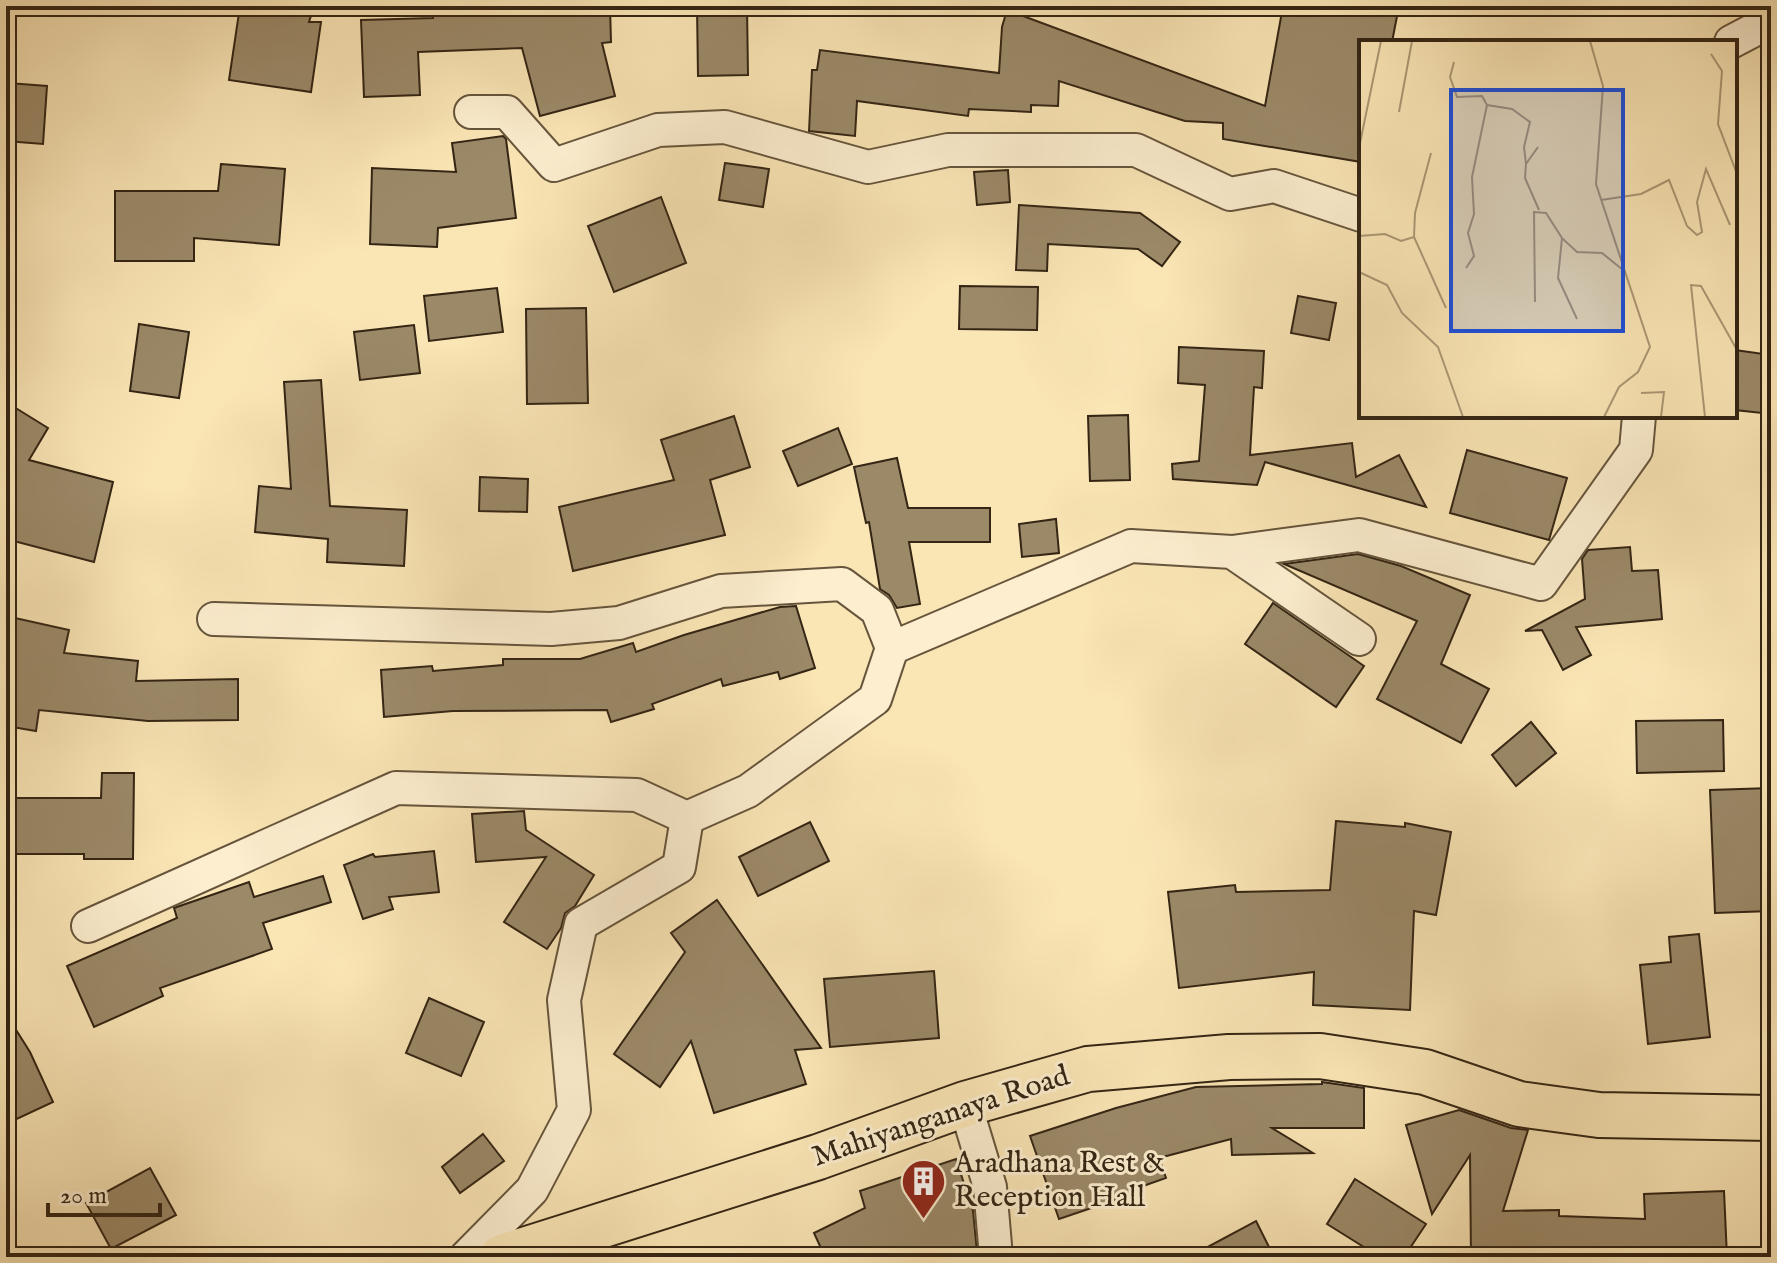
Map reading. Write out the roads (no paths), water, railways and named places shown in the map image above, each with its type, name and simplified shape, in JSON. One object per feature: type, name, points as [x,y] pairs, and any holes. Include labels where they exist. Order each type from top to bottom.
[{"type":"main road","name":"Mahiyanganaya Road","points":[[502,1257],[818,1157],[965,1104],[1088,1069],[1229,1057],[1320,1056],[1425,1072],[1519,1104],[1599,1115],[1771,1118]]},
{"type":"street","points":[[1735,40],[1771,21]]},
{"type":"street","points":[[471,112],[507,112],[554,165],[658,130],[725,127],[868,167],[948,150],[1136,150],[1230,194],[1274,186],[1359,214]]},
{"type":"street","points":[[892,648],[1131,546],[1232,552],[1359,535],[1541,584],[1636,450],[1639,418]]},
{"type":"street","points":[[1232,552],[1359,639]]},
{"type":"street","points":[[88,926],[396,788],[637,795],[687,818],[748,791],[875,699],[892,648],[877,610],[842,584],[721,591],[619,623],[551,629],[214,619]]},
{"type":"street","points":[[466,1257],[532,1190],[574,1110],[564,1000],[581,924],[679,867],[687,818]]},
{"type":"street","points":[[965,1104],[990,1187],[996,1257]]},
{"type":"place","name":"Aradhana Rest & Reception Hall","points":[[923,1220]]}]
